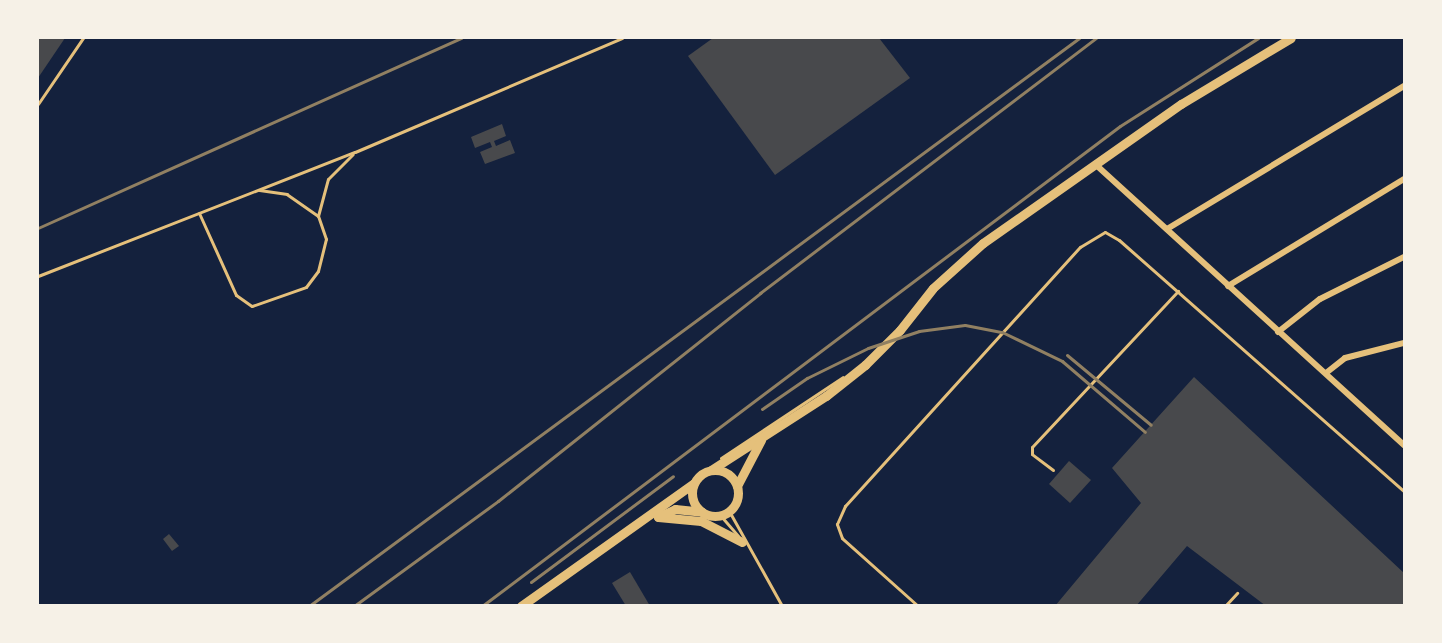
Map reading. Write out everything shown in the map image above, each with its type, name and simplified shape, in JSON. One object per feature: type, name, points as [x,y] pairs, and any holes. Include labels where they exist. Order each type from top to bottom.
[{"type":"main road","points":[[521,606],[639,524],[694,483],[701,474],[762,438],[865,365],[953,267],[1181,104],[1291,38]]},
{"type":"main road","points":[[639,524],[675,510],[725,513],[738,495],[737,486],[762,438]]},
{"type":"main road","points":[[711,470],[722,471],[737,486]]},
{"type":"main road","points":[[694,483],[691,494],[702,512]]},
{"type":"main road","points":[[658,517],[700,521],[742,542]]},
{"type":"street","points":[[1167,229],[1404,86]]},
{"type":"street","points":[[1095,164],[1404,445]]},
{"type":"street","points":[[1228,286],[1404,178]]},
{"type":"street","points":[[1278,332],[1320,299],[1404,256]]},
{"type":"street","points":[[1326,373],[1346,358],[1404,343]]},
{"type":"lane","points":[[38,104],[83,38]]},
{"type":"lane","points":[[38,276],[355,152],[622,38]]},
{"type":"lane","points":[[199,213],[236,295],[252,306],[306,287],[312,279],[326,239],[318,216],[328,179],[355,152]]},
{"type":"lane","points":[[258,190],[287,194],[318,216]]},
{"type":"lane","points":[[918,606],[842,538],[837,524],[845,506],[1090,238],[1105,232],[1119,240],[1178,291],[1404,491]]},
{"type":"lane","points":[[1053,470],[1032,454],[1032,447],[1178,291]]},
{"type":"lane","points":[[701,474],[823,388],[865,365]]},
{"type":"lane","points":[[725,513],[742,542],[756,559]]},
{"type":"lane","points":[[725,513],[756,559],[782,606]]},
{"type":"lane","points":[[1225,606],[1237,593]]},
{"type":"building","points":[[38,38],[65,38],[38,78]]},
{"type":"building","points":[[713,38],[879,38],[910,78],[775,175],[688,56]]},
{"type":"building","points":[[502,124],[506,136],[494,141],[496,146],[510,140],[515,153],[485,164],[480,152],[492,147],[490,142],[475,148],[471,137]]},
{"type":"building","points":[[1194,377],[1404,573],[1404,606],[1266,606],[1187,546],[1136,606],[1055,606],[1141,503],[1112,468]]},
{"type":"building","points":[[1069,461],[1091,480],[1070,503],[1049,484]]},
{"type":"building","points":[[169,534],[179,546],[172,551],[163,539]]},
{"type":"building","points":[[630,572],[650,606],[626,606],[612,583]]},
{"type":"railway","points":[[38,228],[461,38]]},
{"type":"railway","points":[[309,606],[1079,38]]},
{"type":"railway","points":[[354,606],[498,501],[760,293],[1096,38]]},
{"type":"railway","points":[[482,606],[1120,126],[1258,38]]},
{"type":"railway","points":[[762,409],[807,378],[868,348],[919,331],[965,325],[1002,332],[1062,361],[1145,432]]},
{"type":"railway","points":[[1067,355],[1151,425]]},
{"type":"railway","points":[[531,582],[673,476]]}]
